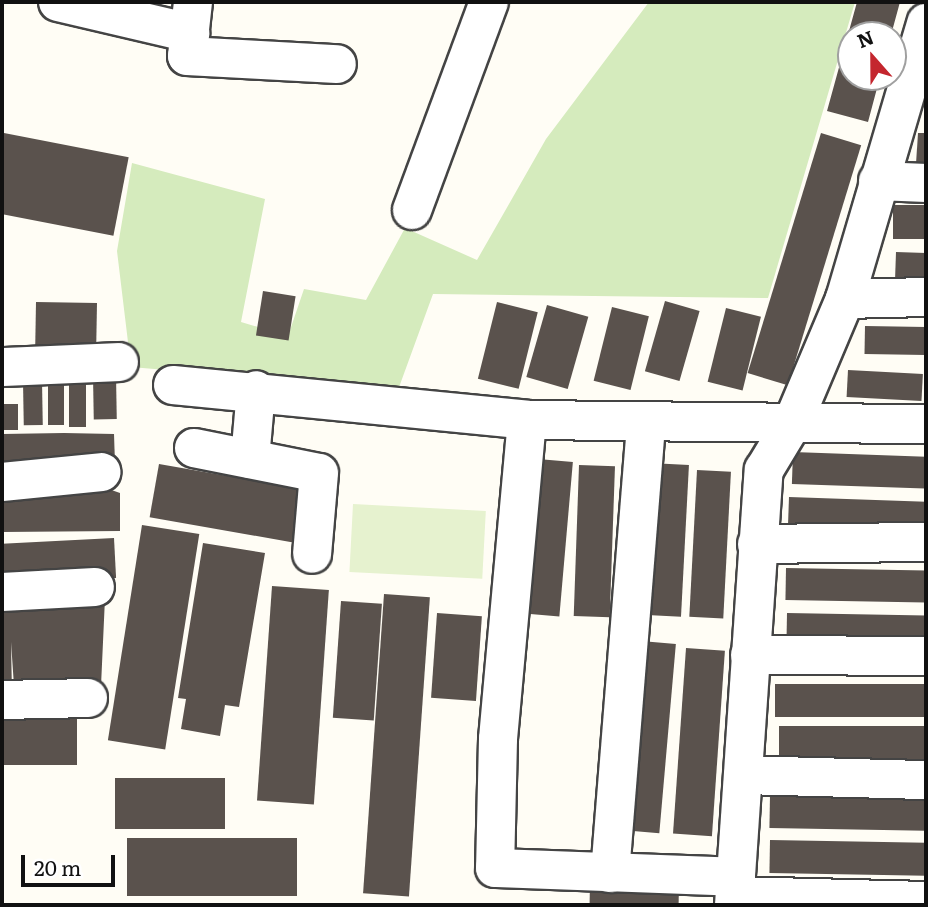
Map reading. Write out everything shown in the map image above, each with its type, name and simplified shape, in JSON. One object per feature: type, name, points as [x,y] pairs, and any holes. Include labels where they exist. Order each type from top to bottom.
[{"type":"street","points":[[412,211],[489,2]]},
{"type":"street","points":[[735,893],[764,471],[793,422],[845,299],[878,181],[924,35],[922,2]]},
{"type":"street","points":[[78,3],[192,17],[187,56],[337,64]]},
{"type":"street","points":[[878,181],[926,183]]},
{"type":"street","points":[[845,299],[926,297]]},
{"type":"street","points":[[2,367],[119,362]]},
{"type":"street","points":[[173,385],[256,390],[527,420],[926,424]]},
{"type":"street","points":[[250,459],[256,390]]},
{"type":"street","points":[[527,420],[498,738],[495,868],[610,873],[735,893],[854,902],[926,901]]},
{"type":"street","points":[[610,873],[646,422]]},
{"type":"street","points":[[194,448],[319,473],[312,554]]},
{"type":"street","points":[[2,482],[102,472]]},
{"type":"street","points":[[757,544],[926,542]]},
{"type":"street","points":[[2,592],[95,587]]},
{"type":"street","points":[[750,655],[926,656]]},
{"type":"street","points":[[2,700],[88,698]]},
{"type":"street","points":[[744,775],[926,779]]},
{"type":"green space","points":[[649,2],[855,2],[849,21],[837,21],[837,63],[768,298],[433,294],[398,390],[131,367],[117,251],[132,163],[265,199],[241,322],[288,336],[304,289],[366,300],[405,228],[477,260],[546,139]]},
{"type":"green space","points":[[353,504],[486,511],[482,579],[349,572]]},
{"type":"building","points":[[857,2],[900,2],[895,21],[852,21]]},
{"type":"building","points":[[837,75],[837,91],[876,91],[868,122],[827,111]]},
{"type":"building","points":[[4,133],[129,157],[113,236],[2,214]]},
{"type":"building","points":[[821,133],[861,145],[788,385],[748,373]]},
{"type":"building","points":[[918,133],[926,133],[926,165],[916,164]]},
{"type":"building","points":[[893,205],[926,205],[926,239],[893,239]]},
{"type":"building","points":[[896,252],[926,253],[925,287],[895,286]]},
{"type":"building","points":[[263,291],[296,296],[289,341],[256,335]]},
{"type":"building","points":[[665,301],[700,311],[679,381],[645,371]]},
{"type":"building","points":[[36,302],[97,303],[96,349],[35,348]]},
{"type":"building","points":[[497,302],[538,312],[519,389],[478,379]]},
{"type":"building","points":[[547,305],[588,317],[568,389],[526,377]]},
{"type":"building","points":[[612,307],[649,316],[630,390],[594,381]]},
{"type":"building","points":[[726,308],[761,317],[743,390],[708,382]]},
{"type":"building","points":[[865,326],[926,327],[926,355],[865,354]]},
{"type":"building","points":[[848,370],[923,374],[921,401],[847,397]]},
{"type":"building","points":[[93,375],[116,375],[117,419],[94,419]]},
{"type":"building","points":[[48,380],[64,380],[64,425],[48,425]]},
{"type":"building","points":[[23,381],[42,381],[43,425],[24,425]]},
{"type":"building","points":[[69,381],[86,381],[86,427],[69,427]]},
{"type":"building","points":[[2,404],[18,404],[18,430],[2,430]]},
{"type":"building","points":[[2,434],[114,434],[115,464],[2,473]]},
{"type":"building","points":[[793,452],[926,457],[925,489],[792,484]]},
{"type":"building","points":[[538,459],[573,462],[559,616],[524,613]]},
{"type":"building","points":[[650,463],[689,465],[681,617],[642,615]]},
{"type":"building","points":[[159,464],[307,490],[297,543],[150,517]]},
{"type":"building","points":[[579,465],[615,466],[610,617],[574,616]]},
{"type":"building","points":[[697,470],[731,472],[723,619],[689,617]]},
{"type":"building","points":[[97,485],[120,493],[120,531],[2,532],[2,488]]},
{"type":"building","points":[[789,497],[926,502],[925,531],[788,526]]},
{"type":"building","points":[[142,525],[199,534],[165,749],[108,740]]},
{"type":"building","points":[[114,538],[116,578],[4,584],[2,544]]},
{"type":"building","points":[[203,543],[265,553],[239,707],[225,705],[220,736],[181,729],[186,699],[178,698]]},
{"type":"building","points":[[786,568],[926,570],[925,602],[785,600]]},
{"type":"building","points":[[272,586],[329,590],[314,804],[257,800]]},
{"type":"building","points":[[384,594],[430,597],[409,896],[363,893]]},
{"type":"building","points":[[105,598],[101,686],[14,686],[11,642],[12,695],[2,688],[2,603]]},
{"type":"building","points":[[341,601],[382,604],[374,721],[333,718]]},
{"type":"building","points":[[437,613],[482,616],[476,701],[431,698]]},
{"type":"building","points":[[787,613],[926,615],[925,646],[786,644]]},
{"type":"building","points":[[641,641],[676,644],[659,833],[624,830]]},
{"type":"building","points":[[686,648],[725,651],[712,836],[673,834]]},
{"type":"building","points":[[775,684],[926,684],[926,717],[775,717]]},
{"type":"building","points":[[2,719],[77,719],[77,765],[2,765]]},
{"type":"building","points":[[779,726],[926,726],[926,760],[779,760]]},
{"type":"building","points":[[115,778],[225,778],[225,829],[115,829]]},
{"type":"building","points":[[770,795],[926,798],[925,831],[769,828]]},
{"type":"building","points":[[127,838],[297,838],[297,896],[127,896]]},
{"type":"building","points":[[770,840],[926,843],[925,876],[769,873]]},
{"type":"building","points":[[590,881],[679,883],[679,905],[590,905]]}]
